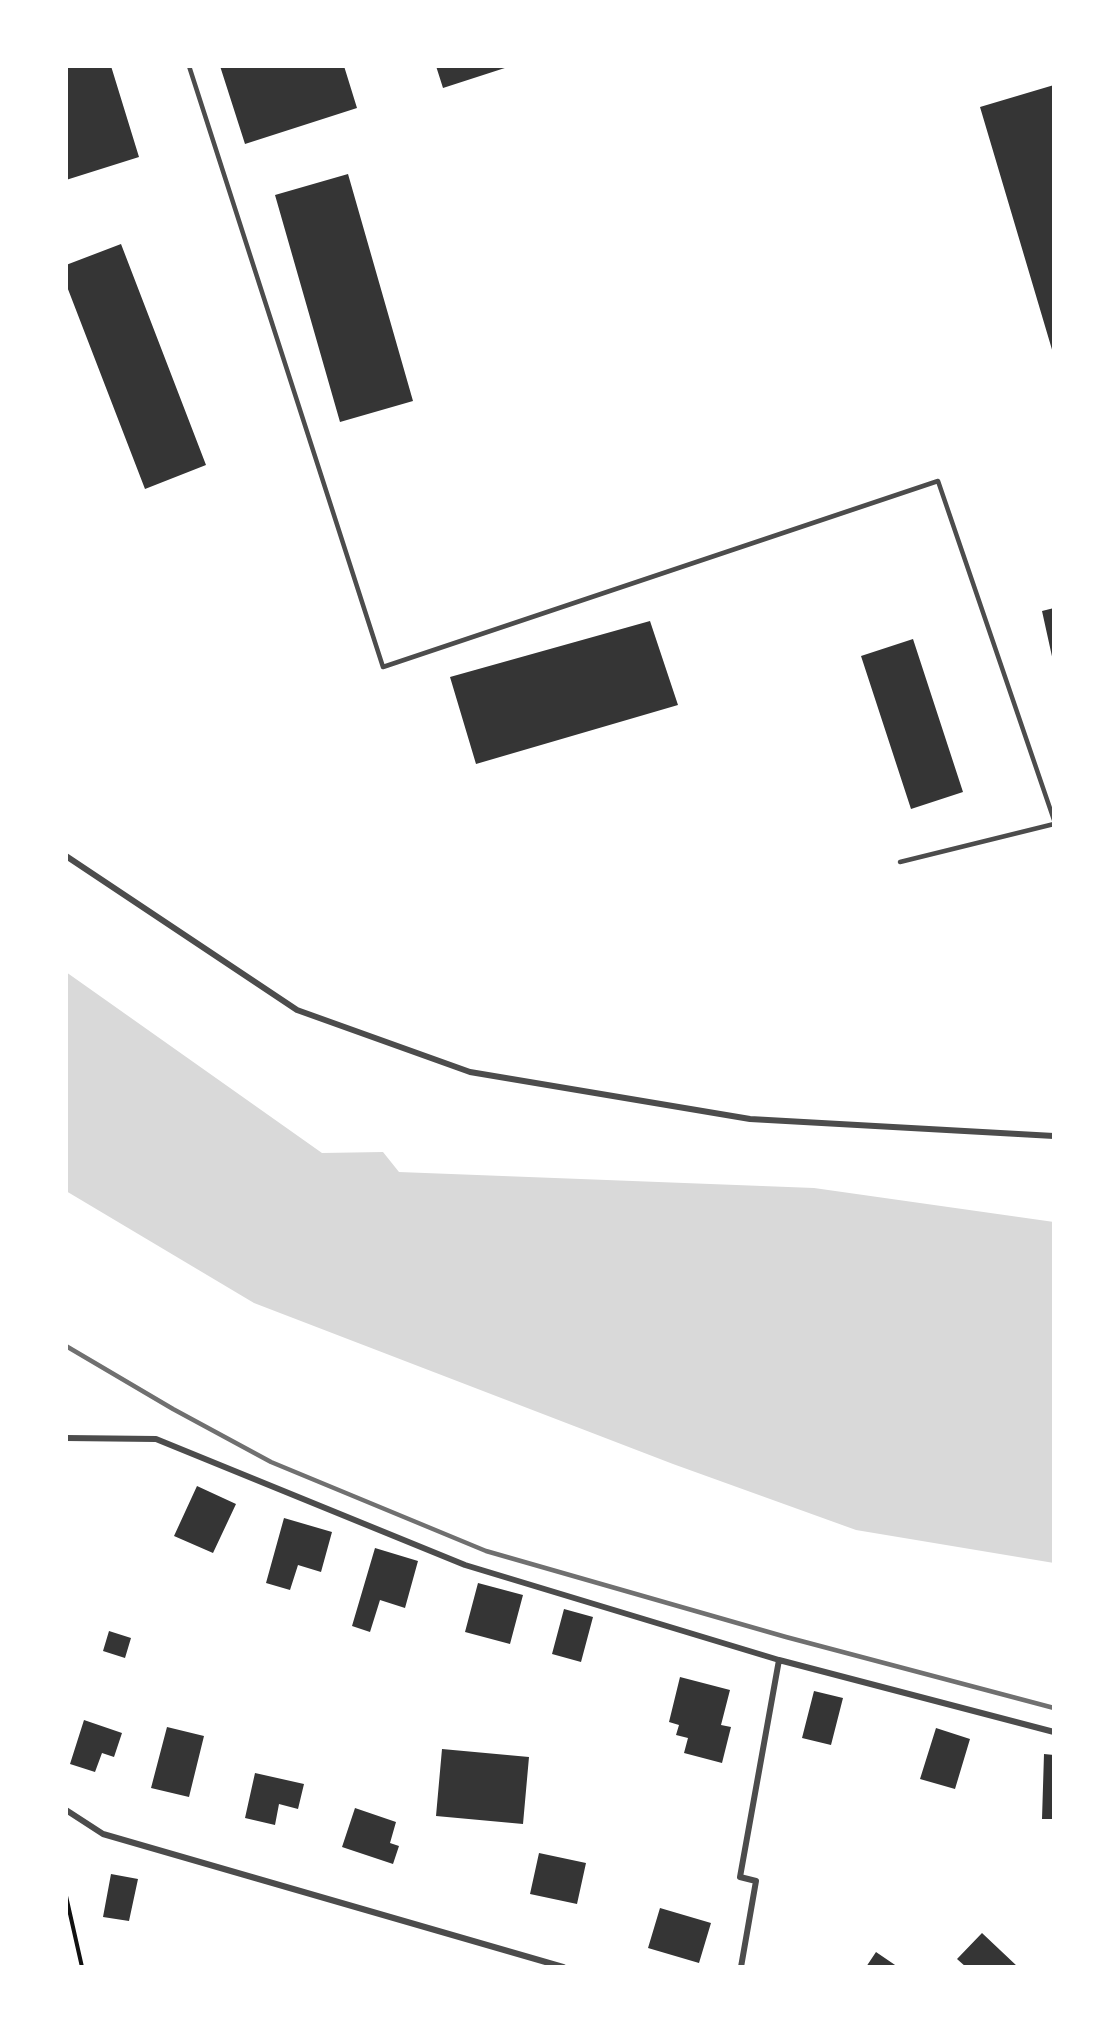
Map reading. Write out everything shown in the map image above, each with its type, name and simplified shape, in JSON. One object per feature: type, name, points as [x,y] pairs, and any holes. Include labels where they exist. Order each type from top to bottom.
[{"type":"street","points":[[66,856],[297,1010],[470,1072],[750,1119],[1054,1137]]},
{"type":"street","points":[[66,1438],[156,1439],[465,1565],[779,1660],[1054,1732]]},
{"type":"street","points":[[741,1967],[756,1881],[740,1877],[779,1660]]},
{"type":"street","points":[[66,1810],[103,1834],[563,1967]]},
{"type":"lane","points":[[189,66],[382,667],[938,481],[1054,822],[900,862]]},
{"type":"path","points":[[66,1898],[81,1967]]},
{"type":"shaded area","points":[[66,972],[322,1153],[383,1152],[399,1172],[814,1188],[1054,1222],[1054,1563],[856,1530],[673,1464],[254,1303],[66,1191]]},
{"type":"building","points":[[66,66],[111,66],[139,157],[66,180]]},
{"type":"building","points":[[220,66],[344,66],[357,108],[245,144]]},
{"type":"building","points":[[436,66],[511,66],[443,88]]},
{"type":"building","points":[[1054,85],[1054,352],[1053,353],[980,107]]},
{"type":"building","points":[[348,174],[413,401],[340,422],[275,195]]},
{"type":"building","points":[[121,244],[206,465],[145,489],[66,284],[66,265]]},
{"type":"building","points":[[1054,608],[1054,661],[1053,661],[1042,611]]},
{"type":"building","points":[[650,621],[678,705],[476,764],[450,677]]},
{"type":"building","points":[[913,639],[963,792],[911,809],[861,656]]},
{"type":"building","points":[[197,1486],[236,1504],[213,1553],[174,1536]]},
{"type":"building","points":[[284,1518],[332,1532],[321,1572],[298,1565],[290,1590],[266,1583]]},
{"type":"building","points":[[375,1548],[418,1561],[405,1608],[380,1600],[370,1632],[352,1626]]},
{"type":"building","points":[[478,1583],[523,1595],[510,1644],[465,1632]]},
{"type":"building","points":[[564,1609],[593,1617],[581,1662],[552,1654]]},
{"type":"building","points":[[109,1631],[131,1638],[125,1658],[103,1651]]},
{"type":"building","points":[[680,1677],[730,1690],[721,1725],[731,1727],[722,1763],[684,1753],[688,1738],[676,1735],[679,1725],[669,1722]]},
{"type":"building","points":[[814,1691],[843,1698],[831,1745],[802,1738]]},
{"type":"building","points":[[84,1720],[122,1733],[114,1757],[102,1753],[95,1772],[70,1764]]},
{"type":"building","points":[[167,1727],[204,1736],[189,1797],[151,1788]]},
{"type":"building","points":[[936,1728],[970,1739],[955,1789],[920,1779]]},
{"type":"building","points":[[442,1749],[529,1757],[523,1824],[436,1816]]},
{"type":"building","points":[[1044,1754],[1054,1755],[1054,1819],[1042,1819]]},
{"type":"building","points":[[255,1773],[304,1784],[298,1809],[279,1804],[275,1825],[245,1818]]},
{"type":"building","points":[[355,1808],[396,1822],[390,1843],[399,1846],[393,1864],[342,1847]]},
{"type":"building","points":[[539,1853],[586,1863],[577,1904],[530,1894]]},
{"type":"building","points":[[111,1874],[138,1879],[129,1921],[103,1917]]},
{"type":"building","points":[[660,1908],[711,1923],[699,1963],[648,1948]]},
{"type":"building","points":[[982,1933],[1018,1967],[966,1967],[957,1959]]},
{"type":"building","points":[[876,1952],[898,1967],[866,1967]]},
{"type":"railway","points":[[66,1346],[173,1409],[271,1462],[486,1551],[786,1637],[1054,1708]]}]
